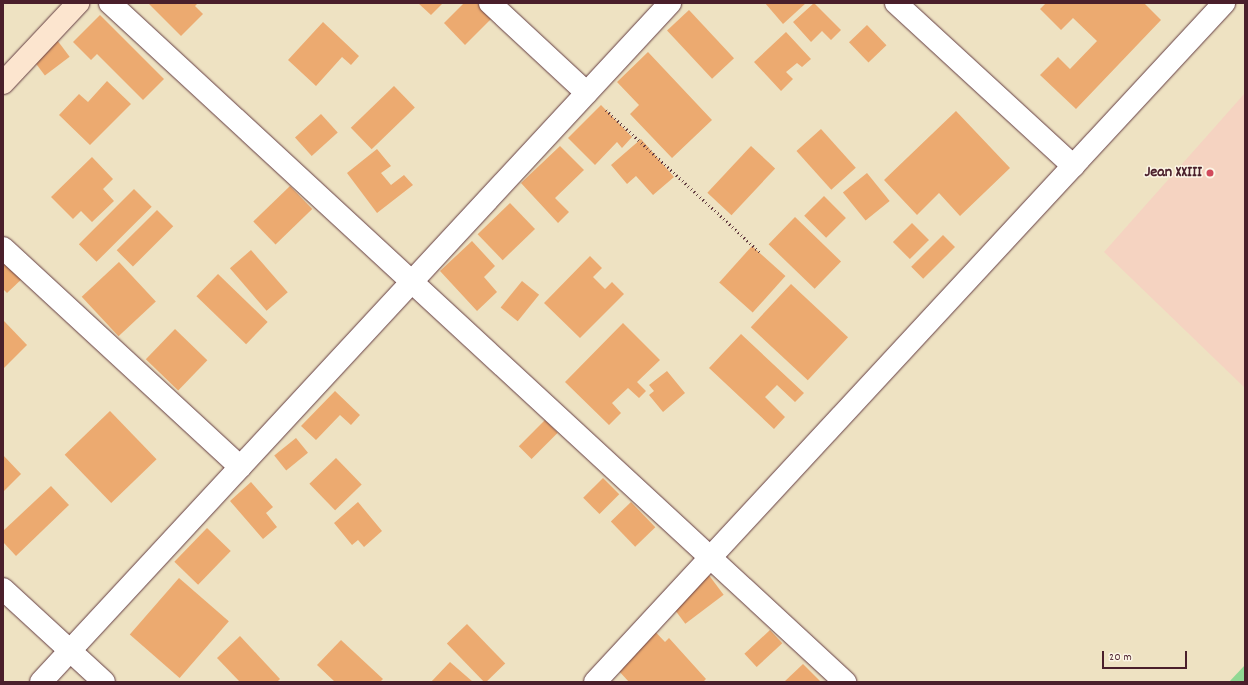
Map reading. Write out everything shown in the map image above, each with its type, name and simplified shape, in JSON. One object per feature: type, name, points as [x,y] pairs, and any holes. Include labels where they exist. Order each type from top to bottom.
[{"type":"street","points":[[3,83],[78,3]]},
{"type":"street","points":[[110,3],[846,682]]},
{"type":"street","points":[[490,3],[587,93]]},
{"type":"street","points":[[41,682],[670,3]]},
{"type":"street","points":[[896,3],[1073,166]]},
{"type":"street","points":[[595,682],[1224,3]]},
{"type":"street","points":[[3,248],[240,467]]},
{"type":"street","points":[[3,589],[104,682]]},
{"type":"path","points":[[587,93],[762,254]]},
{"type":"shaded area","name":"Jean XXIII","points":[[1245,93],[1245,388],[1104,252]]},
{"type":"green space","points":[[1245,665],[1245,682],[1229,682]]},
{"type":"building","points":[[148,3],[198,3],[195,6],[203,14],[181,36]]},
{"type":"building","points":[[418,3],[443,3],[431,15]]},
{"type":"building","points":[[464,3],[477,3],[492,18],[465,45],[444,23]]},
{"type":"building","points":[[765,3],[806,3],[783,24]]},
{"type":"building","points":[[814,3],[841,30],[831,40],[822,31],[811,42],[793,22]]},
{"type":"building","points":[[1046,3],[1144,3],[1161,20],[1076,109],[1040,75],[1058,57],[1070,69],[1097,41],[1073,18],[1061,30],[1040,9]]},
{"type":"building","points":[[689,10],[734,58],[712,79],[667,30]]},
{"type":"building","points":[[100,15],[164,79],[143,100],[97,54],[91,60],[73,42]]},
{"type":"building","points":[[323,22],[359,56],[351,65],[342,57],[316,86],[288,60]]},
{"type":"building","points":[[867,25],[886,45],[868,63],[849,42]]},
{"type":"building","points":[[786,32],[811,59],[802,67],[797,63],[786,72],[793,79],[781,91],[754,62]]},
{"type":"building","points":[[54,36],[70,57],[45,75],[29,55]]},
{"type":"building","points":[[648,52],[712,120],[672,158],[630,114],[639,105],[617,82]]},
{"type":"building","points":[[107,81],[131,104],[90,145],[59,115],[79,94],[88,102]]},
{"type":"building","points":[[394,86],[415,108],[372,149],[351,128]]},
{"type":"building","points":[[601,105],[632,137],[622,148],[617,142],[595,165],[568,138]]},
{"type":"building","points":[[956,111],[1010,168],[960,216],[939,193],[917,215],[884,180]]},
{"type":"building","points":[[321,114],[338,133],[312,156],[295,137]]},
{"type":"building","points":[[821,129],[856,168],[831,190],[796,151]]},
{"type":"building","points":[[641,139],[674,177],[653,195],[636,176],[627,184],[611,165]]},
{"type":"building","points":[[560,146],[584,170],[555,198],[569,212],[558,223],[521,183]]},
{"type":"building","points":[[751,146],[775,169],[731,215],[707,193]]},
{"type":"building","points":[[377,149],[391,166],[381,173],[391,185],[404,175],[413,185],[377,213],[347,173]]},
{"type":"building","points":[[92,157],[113,179],[103,189],[114,201],[92,222],[81,211],[73,219],[51,197]]},
{"type":"building","points":[[867,173],[890,201],[866,220],[843,193]]},
{"type":"building","points":[[290,186],[312,209],[276,244],[253,221]]},
{"type":"building","points":[[134,189],[152,207],[97,262],[79,244]]},
{"type":"building","points":[[824,196],[846,218],[826,238],[804,216]]},
{"type":"building","points":[[510,203],[535,229],[503,260],[478,234]]},
{"type":"building","points":[[157,210],[173,226],[133,267],[117,250]]},
{"type":"building","points":[[795,217],[841,261],[815,289],[769,244]]},
{"type":"building","points":[[912,223],[929,240],[910,259],[893,242]]},
{"type":"building","points":[[943,235],[955,247],[923,279],[911,267]]},
{"type":"building","points":[[472,241],[495,266],[484,277],[497,292],[477,311],[440,271]]},
{"type":"building","points":[[752,246],[785,276],[753,313],[719,282]]},
{"type":"building","points":[[251,250],[288,292],[267,311],[230,268]]},
{"type":"building","points":[[3,255],[25,276],[7,293],[3,289]]},
{"type":"building","points":[[590,256],[602,268],[593,277],[605,289],[612,282],[624,294],[580,338],[544,303]]},
{"type":"building","points":[[119,262],[156,301],[119,336],[82,297]]},
{"type":"building","points":[[218,274],[268,322],[246,344],[196,296]]},
{"type":"building","points":[[522,281],[539,295],[518,321],[501,307]]},
{"type":"building","points":[[791,284],[848,337],[808,380],[751,327]]},
{"type":"building","points":[[4,321],[27,345],[3,369],[3,322]]},
{"type":"building","points":[[623,323],[660,360],[637,382],[646,391],[639,398],[628,388],[612,403],[621,413],[609,425],[565,382]]},
{"type":"building","points":[[175,329],[207,360],[178,390],[146,359]]},
{"type":"building","points":[[741,334],[804,393],[795,402],[777,385],[765,397],[785,417],[774,429],[709,368]]},
{"type":"building","points":[[667,371],[685,393],[663,412],[649,395],[654,391],[649,385]]},
{"type":"building","points":[[335,391],[360,415],[351,425],[340,415],[316,440],[301,426]]},
{"type":"building","points":[[110,411],[157,459],[111,503],[65,455]]},
{"type":"building","points":[[545,420],[558,433],[532,459],[519,446]]},
{"type":"building","points":[[296,438],[308,453],[286,470],[274,456]]},
{"type":"building","points":[[3,455],[21,474],[3,492]]},
{"type":"building","points":[[336,458],[362,485],[335,510],[309,484]]},
{"type":"building","points":[[603,478],[619,494],[599,514],[583,498]]},
{"type":"building","points":[[251,482],[273,507],[266,513],[277,527],[263,539],[230,501]]},
{"type":"building","points":[[51,486],[69,505],[16,556],[3,542],[3,531]]},
{"type":"building","points":[[358,502],[382,531],[364,547],[358,540],[352,545],[334,523]]},
{"type":"building","points":[[631,502],[655,527],[635,547],[611,521]]},
{"type":"building","points":[[207,528],[231,551],[198,585],[174,562]]},
{"type":"building","points":[[702,566],[724,595],[685,624],[664,595]]},
{"type":"building","points":[[179,578],[229,621],[180,678],[130,635]]},
{"type":"building","points":[[646,622],[665,642],[669,638],[706,679],[703,682],[629,682],[607,658]]},
{"type":"building","points":[[467,624],[505,664],[486,682],[484,682],[447,643]]},
{"type":"building","points":[[770,630],[782,643],[757,667],[744,654]]},
{"type":"building","points":[[240,636],[280,679],[277,682],[240,682],[217,658]]},
{"type":"building","points":[[341,640],[383,679],[380,682],[335,682],[317,665]]},
{"type":"building","points":[[450,662],[473,682],[431,682]]},
{"type":"building","points":[[803,664],[821,682],[784,682]]},
{"type":"place","name":"Jean XXIII","points":[[1210,173]]}]
